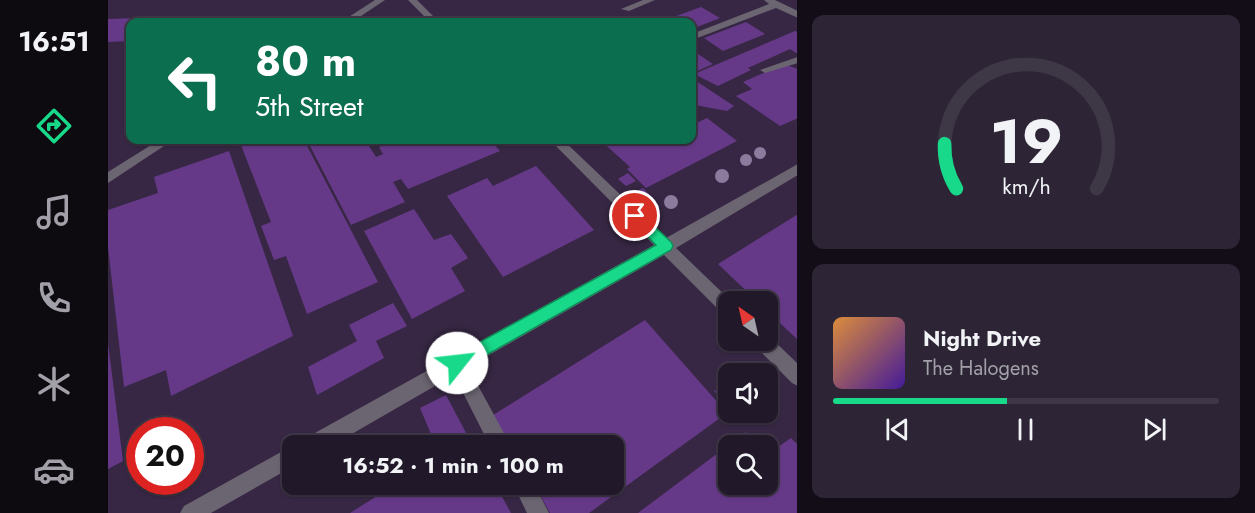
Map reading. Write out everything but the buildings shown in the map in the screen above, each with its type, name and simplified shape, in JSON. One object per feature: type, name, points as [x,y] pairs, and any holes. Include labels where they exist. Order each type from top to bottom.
[{"type":"lane","points":[[352,18],[381,0]]},
{"type":"lane","points":[[412,0],[431,18]]},
{"type":"lane","points":[[626,9],[651,0]]},
{"type":"lane","points":[[696,35],[772,2],[797,14]]},
{"type":"lane","points":[[765,70],[797,60]]},
{"type":"lane","points":[[108,178],[161,144]]},
{"type":"lane","points":[[560,144],[718,298]]},
{"type":"lane","points":[[330,435],[797,170]]},
{"type":"lane","points":[[772,351],[797,376]]},
{"type":"lane","points":[[457,363],[495,435]]},
{"type":"lane","points":[[191,513],[282,462]]},
{"type":"lane","points":[[529,495],[538,513]]},
{"type":"shaded area","points":[[108,0],[797,0],[797,513],[108,513]]},
{"type":"route","points":[[457,363],[666,246],[635,216]]}]
